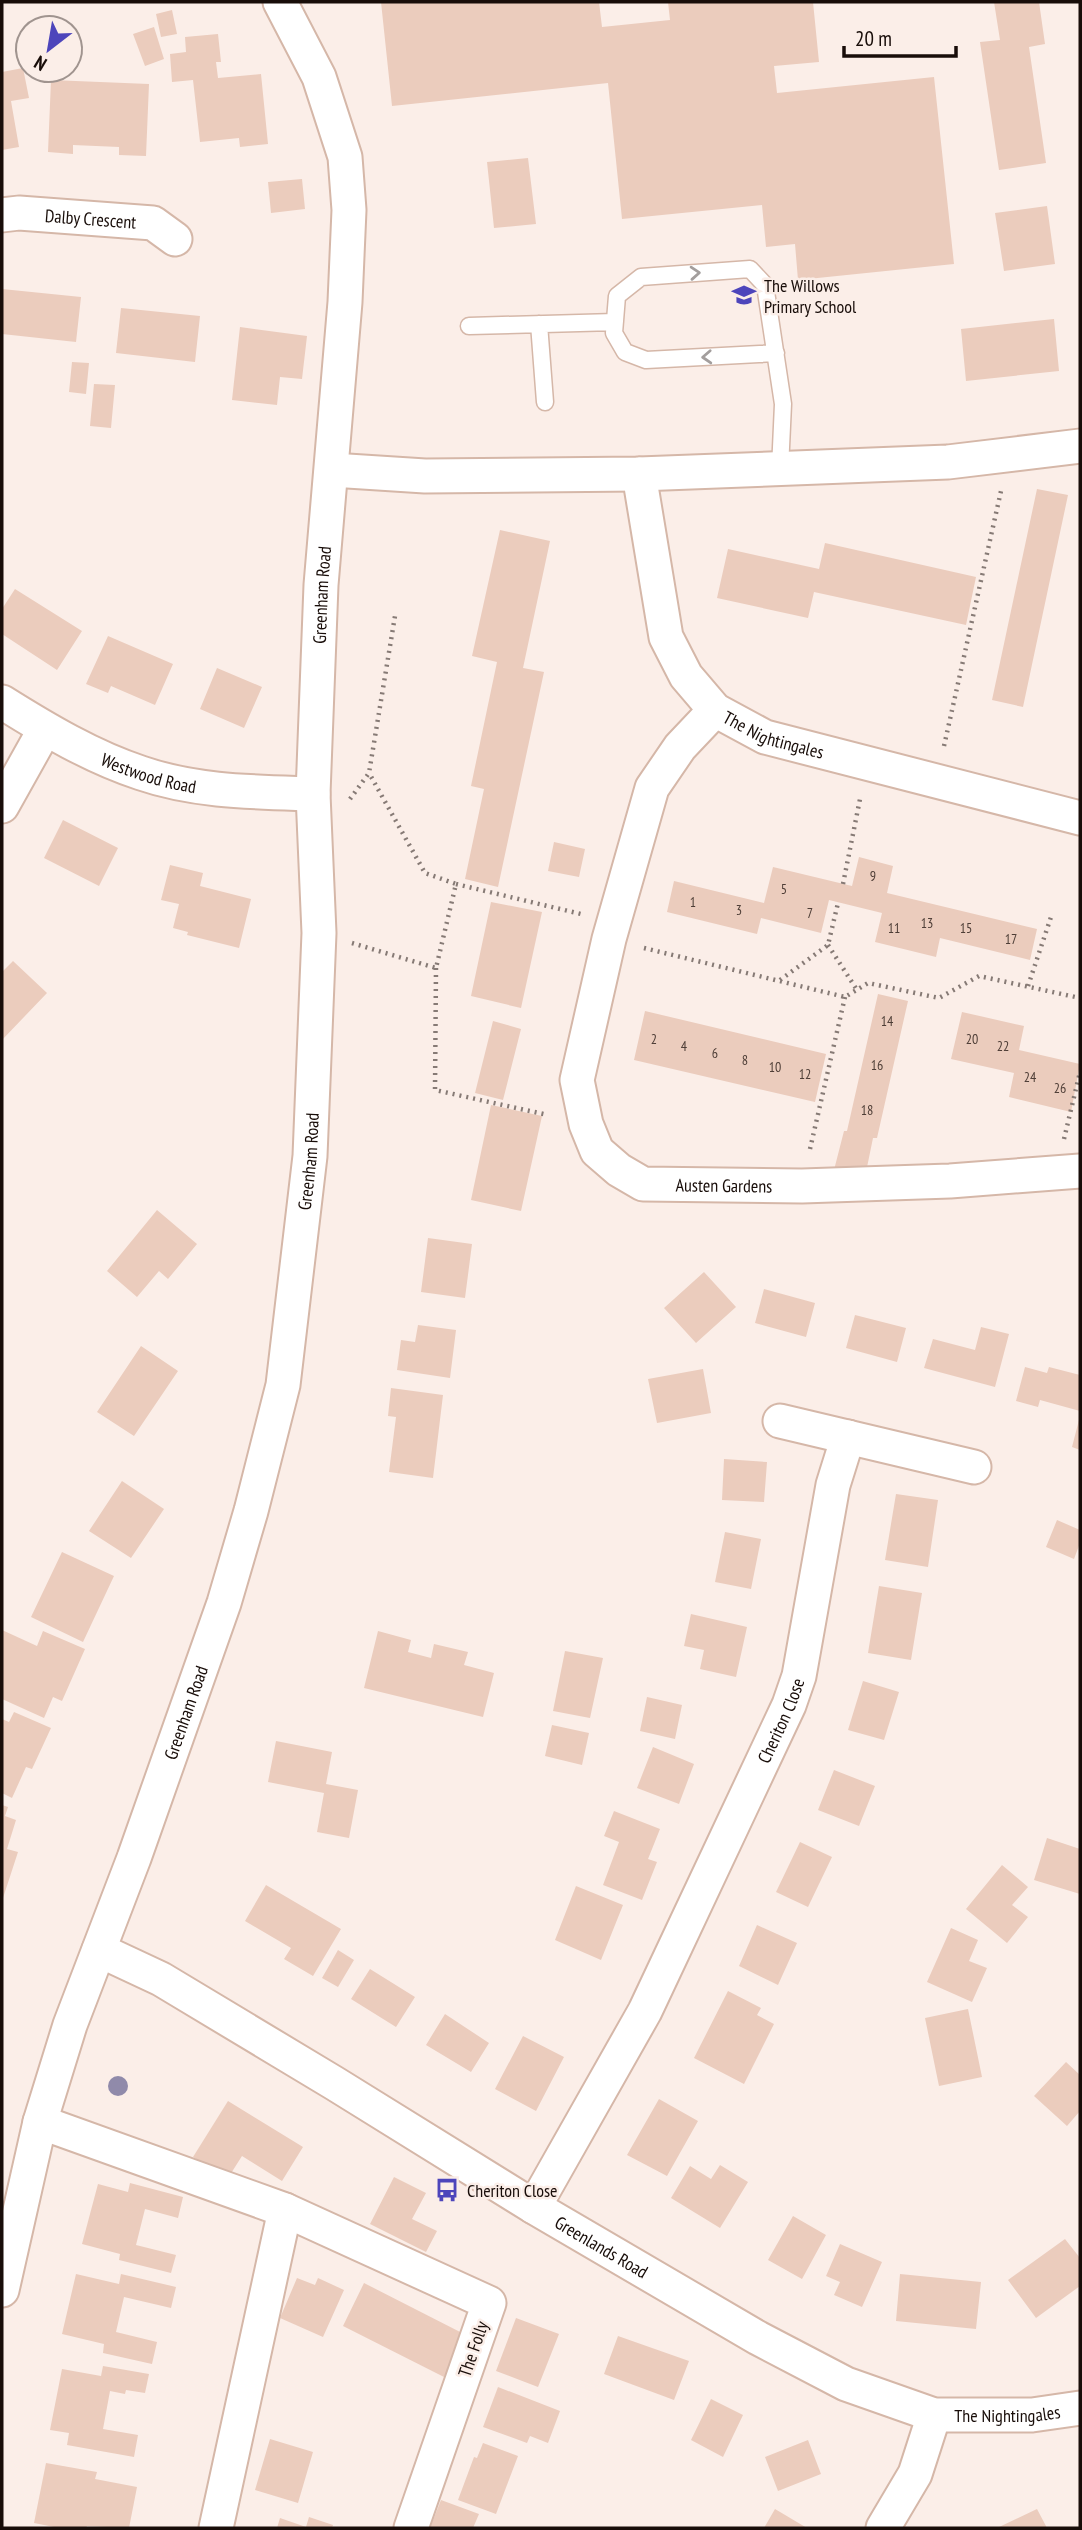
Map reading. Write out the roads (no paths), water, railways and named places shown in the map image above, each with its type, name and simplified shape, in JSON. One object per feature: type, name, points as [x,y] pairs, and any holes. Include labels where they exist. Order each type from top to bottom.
[{"type":"street","name":"Greenham Road","points":[[2,2291],[40,2122],[70,2025],[152,1809],[224,1603],[283,1385],[310,1156],[319,933],[313,794],[321,585],[345,302],[349,210],[345,157],[319,77],[280,2]]},
{"type":"street","name":"Dalby Crescent","points":[[2,215],[19,213],[153,223],[175,239]]},
{"type":"street","points":[[332,470],[425,476],[639,474],[947,462],[1080,446]]},
{"type":"street","name":"The Nightingales","points":[[639,474],[666,637],[686,676],[715,710],[765,737],[1080,818]]},
{"type":"street","name":"Westwood Road","points":[[2,702],[45,729],[131,769],[167,780],[225,790],[313,794]]},
{"type":"street","name":"Austen Gardens","points":[[715,710],[680,747],[652,788],[612,930],[576,1080],[586,1124],[597,1151],[619,1170],[643,1184],[802,1186],[950,1181],[1070,1171]]},
{"type":"street","points":[[2,806],[45,729]]},
{"type":"street","points":[[780,1421],[974,1467]]},
{"type":"street","name":"Cheriton Close","points":[[534,2207],[645,2011],[789,1705],[799,1676],[833,1485],[848,1437]]},
{"type":"street","name":"Greenlands Road","points":[[99,1950],[172,1986],[534,2207],[758,2338],[846,2384],[934,2414]]},
{"type":"street","name":"The Folly","points":[[40,2122],[285,2210],[489,2303],[411,2528]]},
{"type":"street","points":[[216,2528],[285,2210]]},
{"type":"street","name":"The Nightingales","points":[[934,2414],[1032,2415],[1080,2408]]},
{"type":"street","points":[[883,2528],[915,2474],[934,2414]]},
{"type":"lane","points":[[776,353],[646,360],[625,352],[614,333],[617,296],[641,277],[750,269],[765,285],[776,353],[783,404],[780,469]]},
{"type":"lane","points":[[469,326],[615,322]]},
{"type":"lane","points":[[539,324],[545,402]]},
{"type":"place","name":"The Willows Primary School","points":[[744,295]]},
{"type":"place","name":"Cheriton Close","points":[[447,2190]]}]
